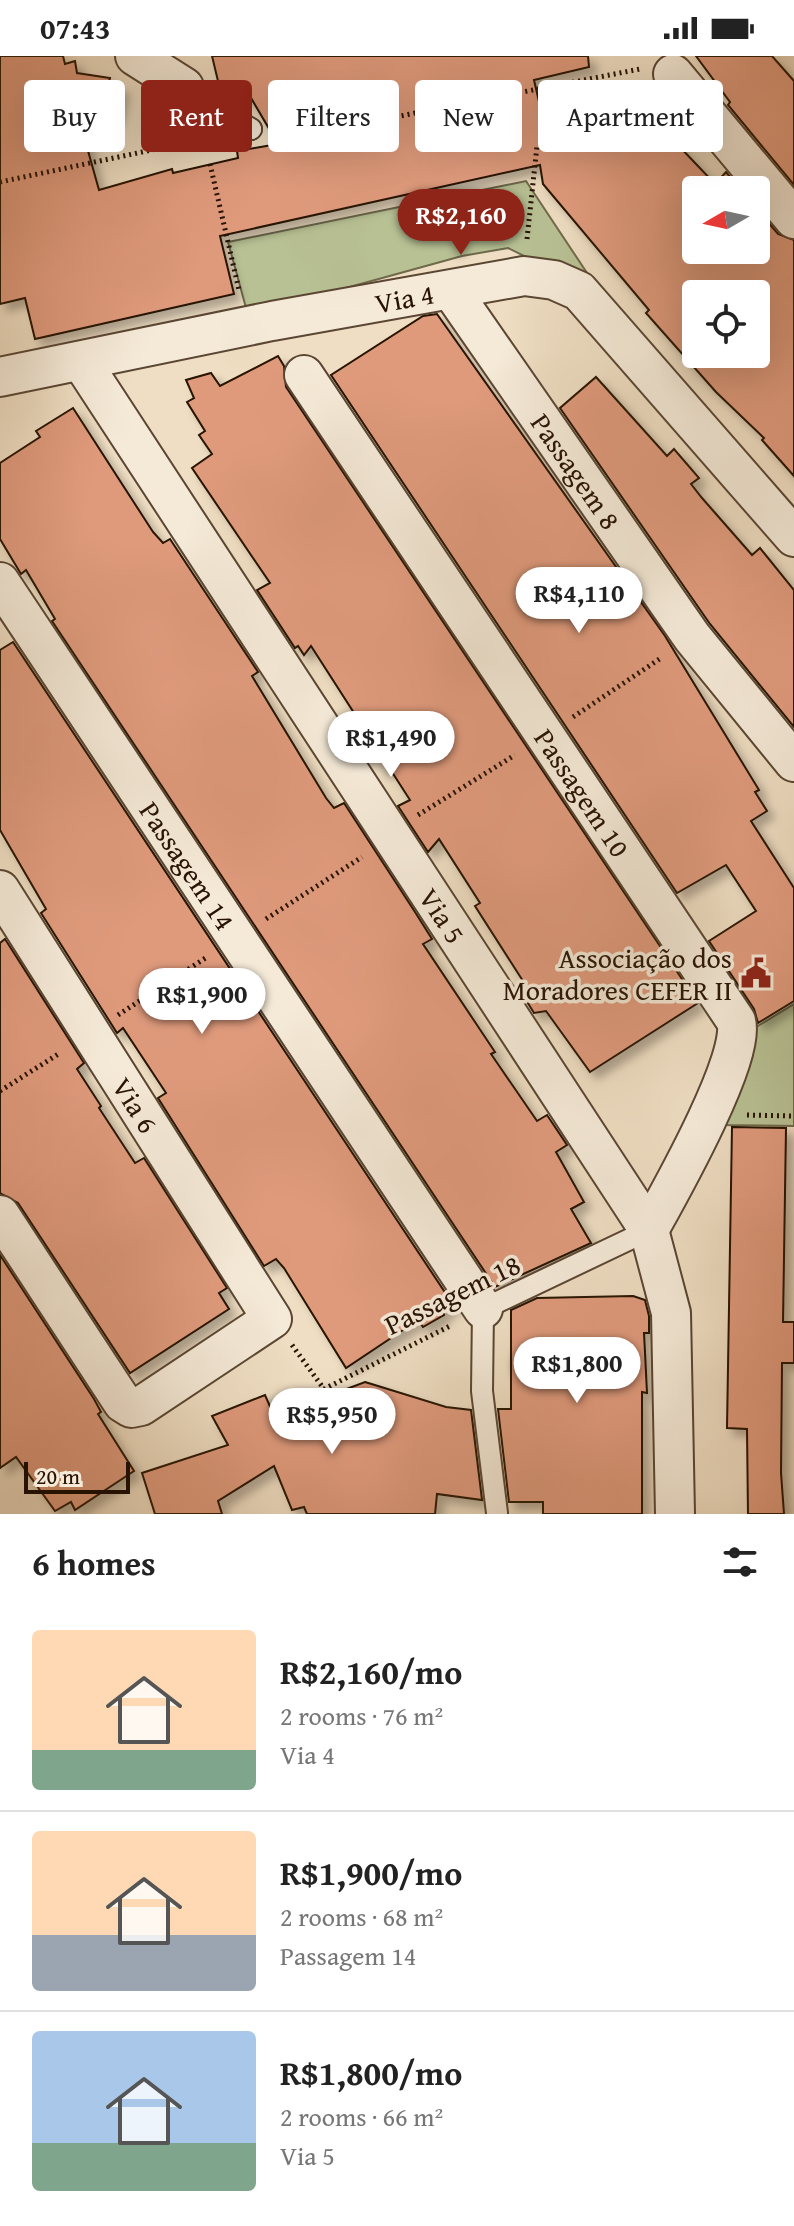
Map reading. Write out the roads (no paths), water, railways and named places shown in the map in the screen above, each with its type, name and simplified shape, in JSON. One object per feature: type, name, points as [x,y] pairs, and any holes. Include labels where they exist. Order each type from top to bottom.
[{"type":"street","points":[[135,56],[173,80]]},
{"type":"street","points":[[673,74],[794,219]]},
{"type":"street","name":"Via 4","points":[[0,377],[248,326],[524,276],[554,280],[579,291],[794,537]]},
{"type":"street","name":"Passagem 8","points":[[451,290],[692,637],[794,762]]},
{"type":"street","name":"Via 5","points":[[81,361],[649,1230],[671,1313],[675,1514]]},
{"type":"street","name":"Passagem 10","points":[[304,375],[738,1028],[711,1114],[649,1230]]},
{"type":"street","name":"Passagem 14","points":[[0,582],[483,1309]]},
{"type":"street","name":"Via 6","points":[[0,890],[272,1319],[141,1406],[131,1408],[123,1403],[0,1215]]},
{"type":"lane","name":"Passagem 18","points":[[483,1309],[649,1230]]},
{"type":"lane","points":[[483,1309],[482,1391],[497,1513]]},
{"type":"place","name":"Associação dos Moradores CEFER II","points":[[756,973]]}]
